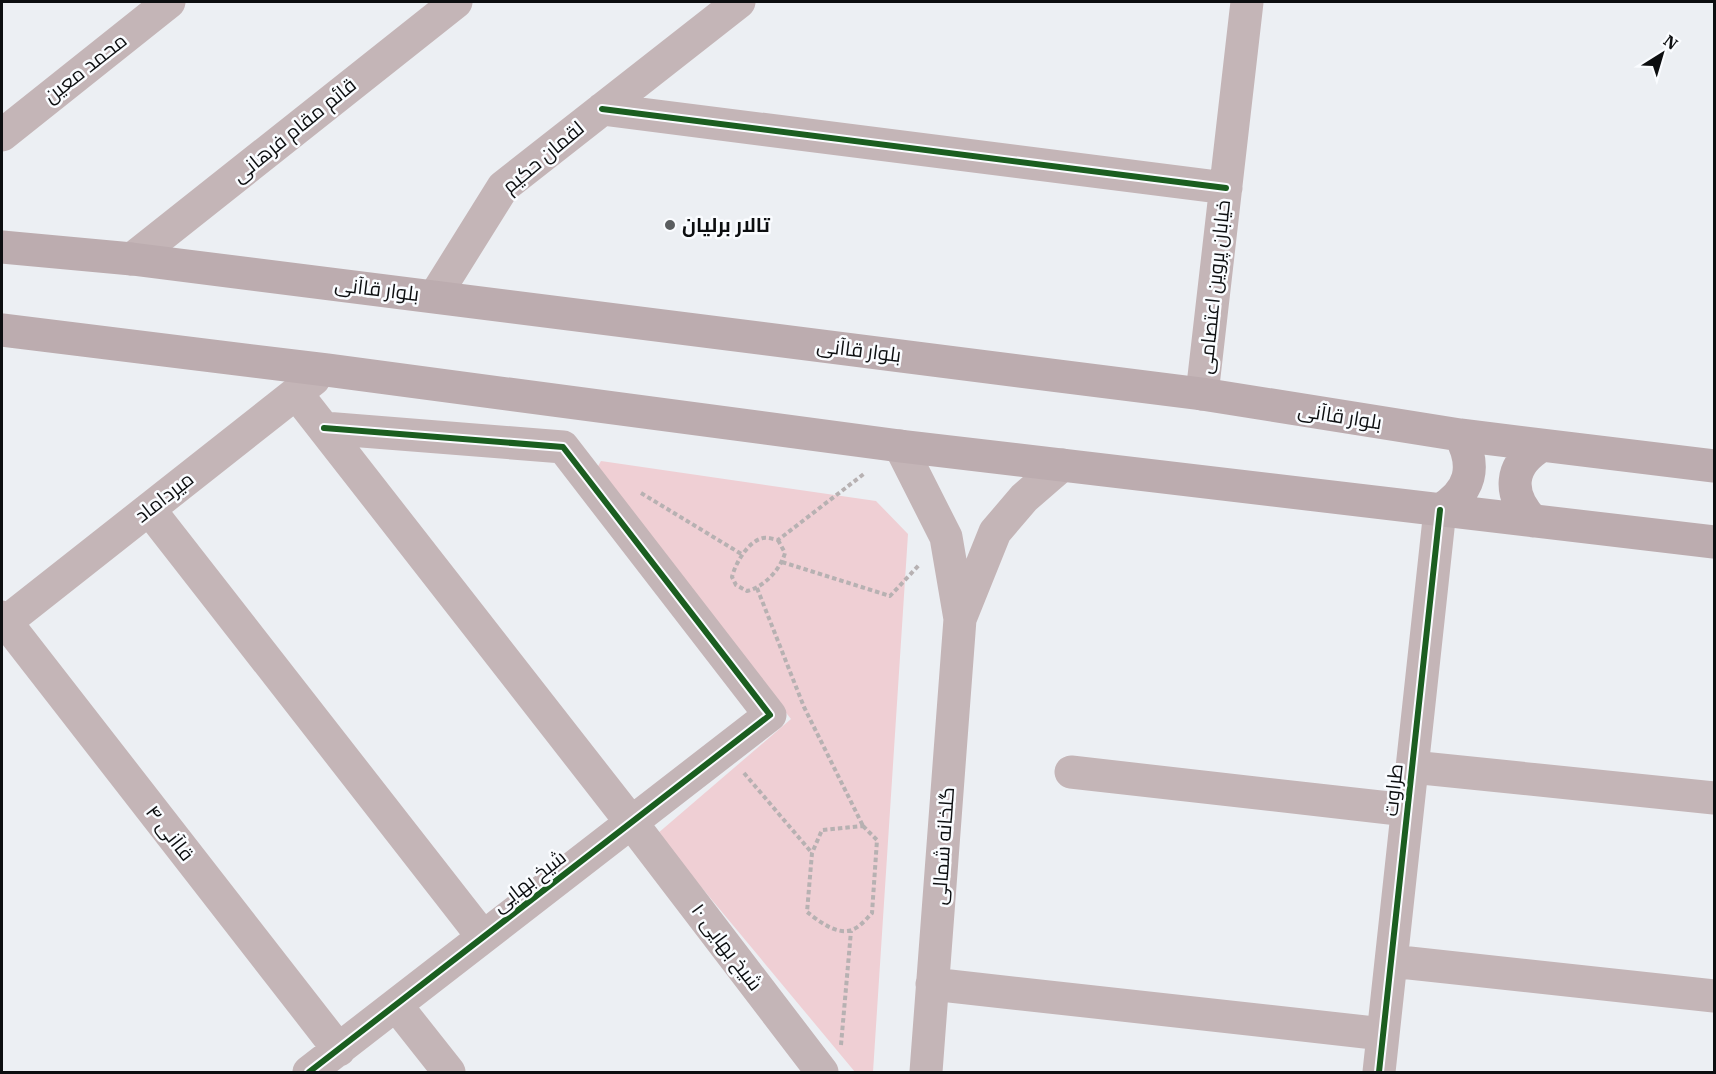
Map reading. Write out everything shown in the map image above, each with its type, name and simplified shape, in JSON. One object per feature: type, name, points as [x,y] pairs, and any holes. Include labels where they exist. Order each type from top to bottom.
[{"type":"main road","name":"بلوار قاآنی","points":[[2,247],[132,259],[435,296],[1202,394],[1460,435],[1714,466]]},
{"type":"main road","points":[[2,330],[327,370],[900,446],[1714,542]]},
{"type":"main road","points":[[1440,510],[1453,502],[1469,478],[1470,463],[1467,448],[1460,435]]},
{"type":"main road","points":[[1533,521],[1523,511],[1514,487],[1516,474],[1522,462],[1530,452],[1541,446]]},
{"type":"street","name":"محمد معین","points":[[2,135],[169,2]]},
{"type":"street","name":"قائم مقام فرهانی","points":[[132,259],[456,2]]},
{"type":"street","name":"لقمان حکیم","points":[[435,296],[502,187],[739,2]]},
{"type":"street","name":"خیابان پروین اعتصامی","points":[[1202,394],[1247,2]]},
{"type":"street","points":[[602,109],[1226,188]]},
{"type":"street","name":"میرداماد","points":[[3,621],[327,370]]},
{"type":"street","name":"شیخ بهایی ۱۰","points":[[296,393],[631,822],[832,1061]]},
{"type":"street","name":"شیخ بهایی","points":[[309,1072],[770,715],[563,447],[324,428]]},
{"type":"street","points":[[900,446],[946,537],[960,619]]},
{"type":"street","points":[[960,619],[995,532],[1024,498],[1062,465]]},
{"type":"street","points":[[148,509],[483,937]]},
{"type":"street","name":"طراوت","points":[[1379,1072],[1440,510]]},
{"type":"street","name":"گلخانه شمالی","points":[[926,1072],[960,619]]},
{"type":"street","name":"قاآنی ۴","points":[[3,621],[339,1050]]},
{"type":"street","points":[[1412,767],[1714,798]]},
{"type":"street","points":[[1071,772],[1407,810]]},
{"type":"street","points":[[1391,961],[1714,996]]},
{"type":"street","points":[[932,984],[1383,1034]]},
{"type":"street","points":[[396,1005],[449,1072]]},
{"type":"path","points":[[778,540],[785,553],[783,562],[757,588],[747,591],[736,585],[732,577],[735,567],[754,542],[764,538],[778,540],[900,446]]},
{"type":"path","points":[[633,489],[743,555]]},
{"type":"path","points":[[783,562],[890,596],[946,537]]},
{"type":"path","points":[[757,588],[804,707],[863,825],[877,840],[872,913],[851,931],[828,928],[807,912],[812,853],[822,830],[863,825]]},
{"type":"path","points":[[724,750],[812,853]]},
{"type":"path","points":[[832,1061],[851,931]]},
{"type":"shaded area","points":[[601,461],[876,501],[908,534],[873,1072],[855,1072],[657,834],[791,719],[594,473]]},
{"type":"cycle path","points":[[602,109],[1226,188]]},
{"type":"cycle path","points":[[309,1072],[770,715],[563,447],[324,428]]},
{"type":"cycle path","points":[[1379,1072],[1440,510]]},
{"type":"place","name":"تالار برلیان","points":[[670,225]]}]
